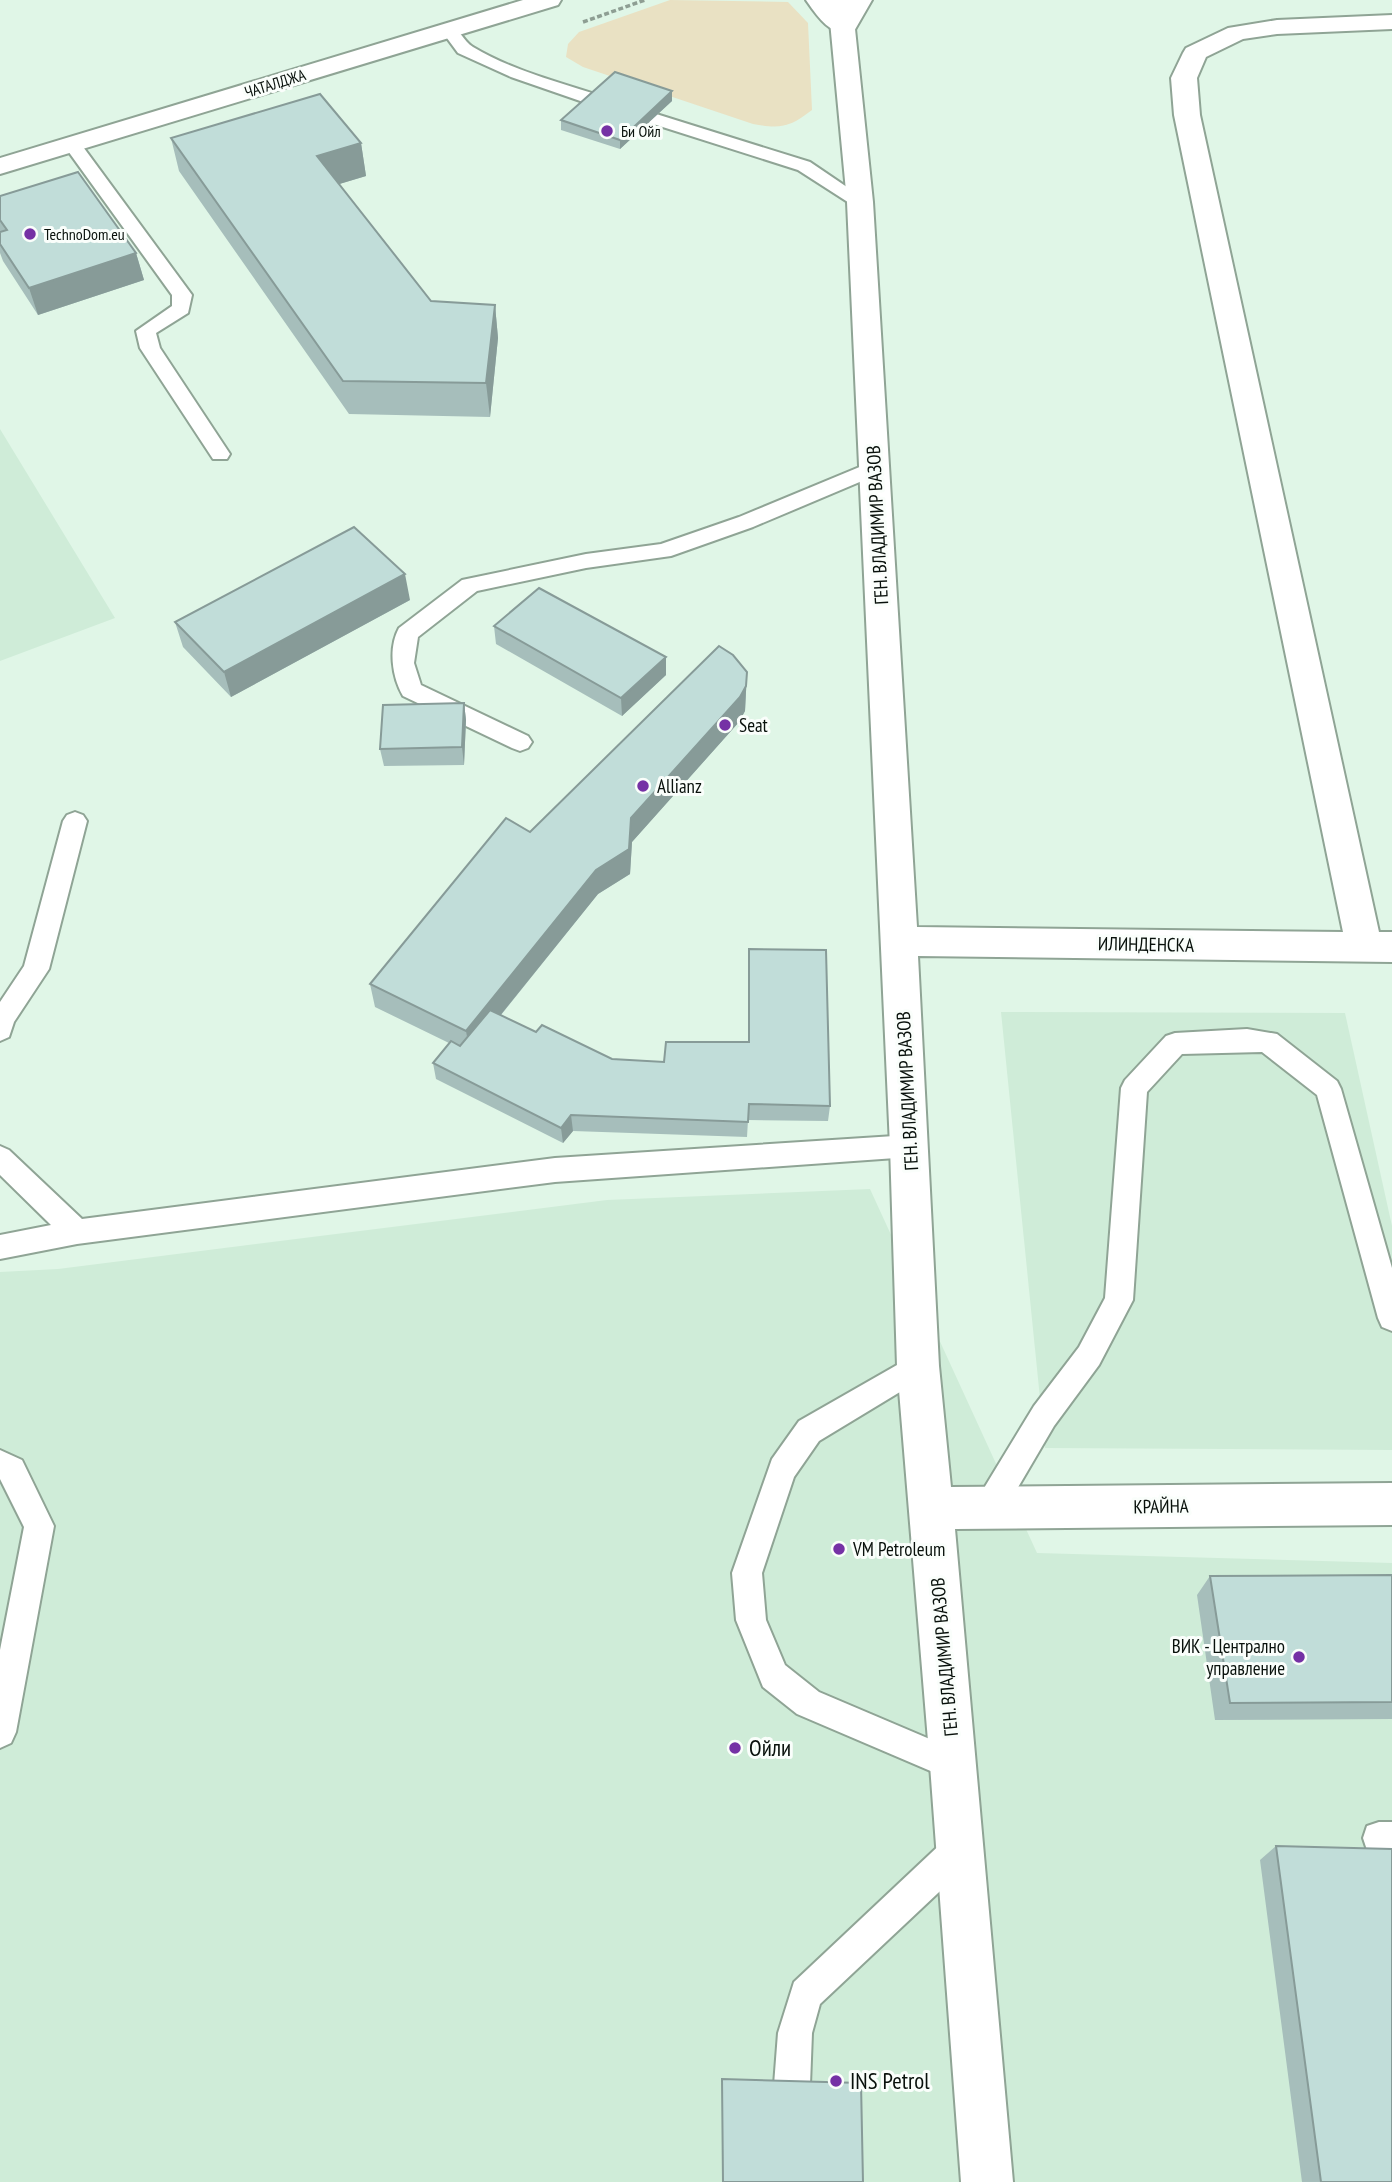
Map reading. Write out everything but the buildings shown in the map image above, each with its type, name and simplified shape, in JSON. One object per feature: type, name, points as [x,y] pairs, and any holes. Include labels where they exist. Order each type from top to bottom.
[{"type":"street","name":"ЧАТАЛДЖА","points":[[0,166],[549,0]]},
{"type":"street","points":[[818,0],[848,9]]},
{"type":"street","name":"ГЕН. ВЛАДИМИР ВАЗОВ","points":[[848,9],[910,1146],[918,1366],[954,1765],[986,2182]]},
{"type":"street","points":[[1378,947],[1187,115],[1184,78],[1195,53],[1237,33],[1277,27],[1392,22]]},
{"type":"street","name":"ИЛИНДЕНСКА","points":[[899,941],[1378,947]]},
{"type":"street","name":"КРАЙНА","points":[[930,1508],[1392,1504]]},
{"type":"lane","points":[[449,30],[464,49],[517,73],[595,100]]},
{"type":"lane","points":[[653,118],[804,166],[860,202]]},
{"type":"lane","points":[[72,144],[182,295],[181,309],[146,331],[150,348],[220,454]]},
{"type":"lane","points":[[520,742],[411,690],[403,663],[407,634],[470,585],[586,561],[663,551],[746,522],[874,468]]},
{"type":"lane","points":[[0,1030],[2,1020],[36,969],[75,821]]},
{"type":"lane","points":[[989,1508],[1044,1416],[1089,1356],[1119,1300],[1134,1088],[1175,1044],[1247,1040],[1268,1042],[1328,1089],[1392,1318]]},
{"type":"lane","points":[[0,1247],[77,1232],[555,1170],[910,1146]]},
{"type":"lane","points":[[0,1158],[77,1232]]},
{"type":"lane","points":[[918,1366],[809,1431],[782,1469],[747,1573],[751,1620],[774,1676],[808,1703],[954,1765]]},
{"type":"lane","points":[[0,1464],[12,1469],[40,1526],[0,1732]]},
{"type":"lane","points":[[792,2085],[795,2033],[806,1994],[959,1850]]},
{"type":"shaded area","points":[[670,0],[788,2],[808,23],[812,110],[785,125],[753,124],[583,67],[566,57],[568,44],[579,32]]},
{"type":"shaded area","points":[[0,429],[115,618],[0,661]]},
{"type":"shaded area","points":[[1001,1012],[1345,1013],[1392,1226],[1392,1450],[1045,1448]]},
{"type":"shaded area","points":[[870,1189],[1037,1553],[1392,1563],[1392,2182],[0,2182],[0,1272],[58,1269],[607,1200]]},
{"type":"place","name":"Би Ойл","points":[[607,131]]},
{"type":"place","name":"TechnoDom.eu","points":[[30,234]]},
{"type":"place","name":"Seat","points":[[725,725]]},
{"type":"place","name":"Allianz","points":[[643,786]]},
{"type":"place","name":"VM Petroleum","points":[[839,1549]]},
{"type":"place","name":"ВИК - Централно управление","points":[[1299,1657]]},
{"type":"place","name":"Ойли","points":[[735,1748]]},
{"type":"place","name":"INS Petrol","points":[[836,2081]]}]
